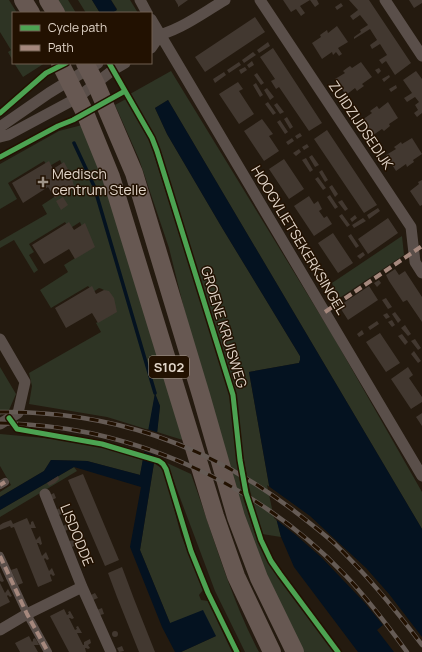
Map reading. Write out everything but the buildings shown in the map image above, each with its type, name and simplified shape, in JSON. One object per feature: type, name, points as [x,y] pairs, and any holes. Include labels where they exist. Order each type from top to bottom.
[{"type":"main road","points":[[23,0],[30,12]]},
{"type":"main road","points":[[48,0],[55,12]]},
{"type":"main road","name":"S102","points":[[61,64],[69,80],[111,177],[217,523],[236,576],[272,652]]},
{"type":"main road","name":"S102","points":[[92,70],[134,174],[201,395],[236,517],[259,578],[295,652]]},
{"type":"street","points":[[140,0],[146,12]]},
{"type":"street","points":[[152,46],[156,36],[175,30],[225,0]]},
{"type":"street","name":"ZUIDZIJDSEDIJK","points":[[260,0],[411,227],[415,262],[422,273]]},
{"type":"street","points":[[385,0],[422,56]]},
{"type":"street","name":"HOOGVLIETSEKERKSINGEL","points":[[152,22],[156,36],[422,476]]},
{"type":"street","points":[[0,127],[69,80],[92,70],[113,70],[123,64]]},
{"type":"street","points":[[0,137],[8,135],[77,98],[92,70]]},
{"type":"street","points":[[0,339],[26,382],[18,413],[0,424]]},
{"type":"street","name":"LISDODDE","points":[[44,494],[82,588],[111,652]]},
{"type":"street","points":[[0,556],[27,614],[48,652]]},
{"type":"street","points":[[0,630],[27,614],[82,588]]},
{"type":"green space","points":[[0,0],[9,0],[16,12],[12,12],[12,59],[8,52],[11,50],[0,32]]},
{"type":"green space","points":[[57,0],[68,0],[75,12],[63,12]]},
{"type":"green space","points":[[78,0],[92,0],[99,12],[85,12]]},
{"type":"green space","points":[[111,0],[130,0],[137,12],[113,12],[117,9]]},
{"type":"green space","points":[[15,64],[43,64],[23,77]]},
{"type":"green space","points":[[171,71],[333,336],[422,492],[422,529],[168,100],[155,108],[167,134],[300,356],[299,363],[249,372],[272,502],[281,537],[262,534],[252,500],[243,455],[236,402],[231,381],[154,135],[130,94]]},
{"type":"green space","points":[[126,99],[148,136],[230,393],[240,481],[244,501],[258,542],[280,580],[334,652],[303,652],[251,539],[193,345],[169,248],[139,159],[115,105]]},
{"type":"green space","points":[[82,125],[105,179],[186,441],[157,432],[160,406],[155,394],[149,430],[107,417],[29,404],[32,386],[29,373],[101,332],[96,323],[113,313],[112,304],[107,292],[99,288],[93,292],[88,286],[51,308],[40,290],[68,272],[64,265],[93,247],[86,237],[80,222],[69,229],[65,222],[29,244],[34,252],[29,255],[38,270],[34,273],[14,240],[0,248],[0,241],[47,214],[42,205],[71,186],[60,160],[48,167],[44,161],[8,183],[17,199],[0,209],[0,164],[59,131]]},
{"type":"green space","points":[[402,236],[404,255],[338,299],[332,283]]},
{"type":"green space","points":[[0,367],[16,394],[9,410],[0,415]]},
{"type":"green space","points":[[0,434],[55,439],[101,447],[143,460],[140,475],[87,461],[51,460],[44,471],[0,497],[0,492],[11,485],[0,466]]},
{"type":"green space","points":[[154,463],[164,470],[181,535],[203,590],[199,595],[201,600],[208,601],[232,652],[181,652],[216,636],[170,623],[140,550]]},
{"type":"green space","points":[[167,463],[191,474],[230,586],[248,630],[259,652],[245,652],[215,591]]},
{"type":"green space","points":[[74,467],[77,471],[0,517],[0,510]]},
{"type":"water","points":[[92,0],[111,0],[117,10],[114,12],[99,12]]},
{"type":"water","points":[[168,100],[422,529],[422,652],[358,652],[294,567],[281,537],[272,502],[249,372],[299,363],[300,356],[167,134],[155,108]]},
{"type":"water","points":[[155,393],[160,406],[154,463],[140,550],[170,623],[203,610],[216,636],[181,652],[175,652],[162,627],[130,547],[141,487],[74,467],[0,510],[0,497],[44,471],[51,460],[87,461],[140,475]]},
{"type":"pier","points":[[147,429],[159,433],[157,456],[143,451]]},
{"type":"pier","points":[[267,485],[310,516],[366,568],[389,594],[422,637],[422,652],[394,652],[377,630],[383,625],[364,602],[322,558],[274,518]]},
{"type":"waterway","points":[[74,143],[94,186],[155,393]]},
{"type":"railway","points":[[0,412],[41,413],[80,417],[118,425],[155,436],[190,449],[225,466],[293,510],[335,544],[402,618],[422,645]]},
{"type":"railway","points":[[0,423],[68,429],[126,442],[196,468],[229,485],[291,526],[319,550],[362,594],[407,652]]},
{"type":"marked path","points":[[325,312],[422,246]]},
{"type":"marked path","points":[[0,485],[5,482]]},
{"type":"marked path","points":[[0,556],[27,614],[48,652]]},
{"type":"cycle path","points":[[0,113],[46,73],[64,64]]},
{"type":"cycle path","name":"GROENE KRUISWEG","points":[[110,64],[152,138],[157,151],[233,395],[240,460],[246,493],[261,540],[271,561],[338,652]]},
{"type":"cycle path","points":[[0,157],[58,126],[73,120],[125,91]]},
{"type":"cycle path","points":[[9,418],[17,429],[102,444],[159,461],[163,464],[166,469],[191,551],[208,593],[237,652]]},
{"type":"place","name":"Medisch centrum Stelle","points":[[43,182]]}]
